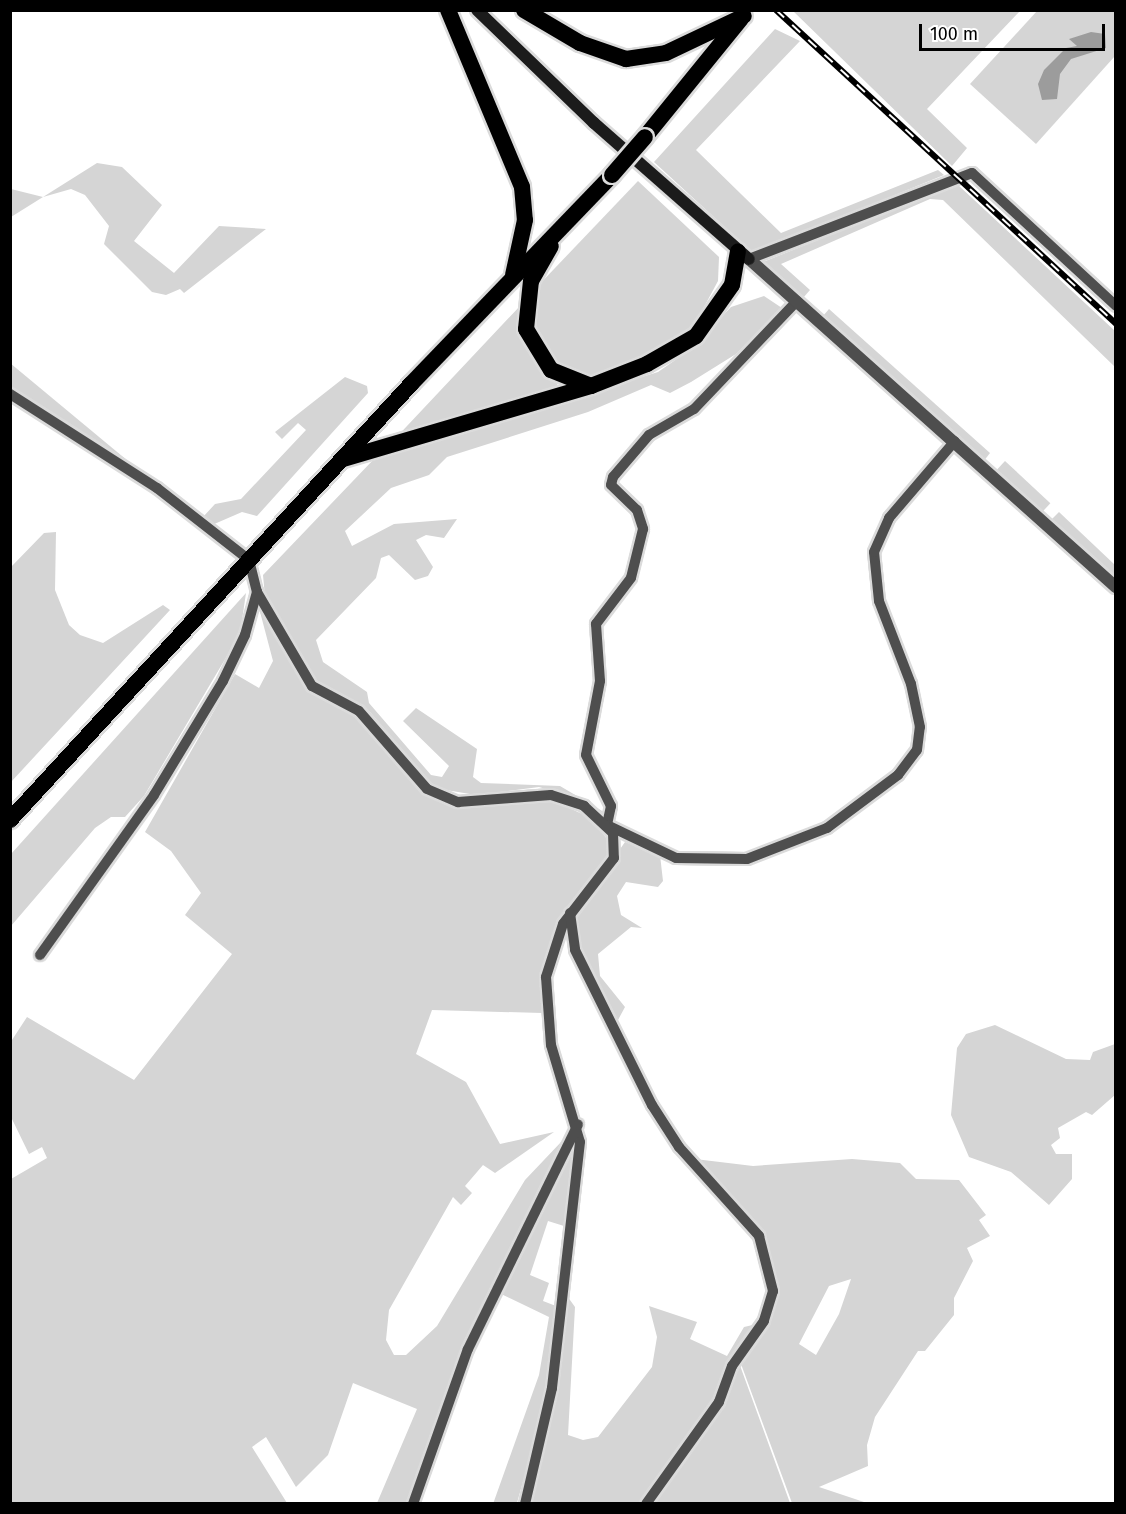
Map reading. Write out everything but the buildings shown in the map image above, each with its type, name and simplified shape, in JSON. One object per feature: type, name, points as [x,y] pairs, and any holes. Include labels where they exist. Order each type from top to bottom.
[{"type":"highway","points":[[448,10],[522,187],[525,220],[513,276]]},
{"type":"highway","points":[[524,10],[580,43],[626,59],[666,53],[746,13]]},
{"type":"highway","points":[[10,820],[513,276],[612,175],[746,13]]},
{"type":"highway","points":[[564,224],[531,281],[526,329],[551,370],[591,386]]},
{"type":"highway","points":[[344,459],[591,386],[647,364],[696,336],[732,285],[744,255]]},
{"type":"main road","points":[[477,10],[744,255]]},
{"type":"street","points":[[1116,306],[972,173],[744,255],[1116,587]]},
{"type":"street","points":[[525,1503],[552,1388],[574,1208],[578,1124],[560,1079],[545,993],[549,961],[570,913],[614,858],[615,841],[607,825],[611,806],[585,755],[600,681],[596,624],[631,578],[643,529],[637,510],[611,485],[613,477],[649,435],[694,409],[797,301]]},
{"type":"street","points":[[10,394],[157,488],[249,560],[257,592],[312,686],[359,711],[435,794],[469,803],[527,793],[551,795],[584,806],[607,825],[676,858],[747,859],[827,828],[898,775],[917,750],[920,727],[911,684],[879,601],[874,552],[889,518],[955,441]]},
{"type":"street","points":[[40,956],[154,795],[223,681],[257,592]]},
{"type":"street","points":[[570,913],[575,950],[660,1121],[759,1236],[773,1291],[764,1321],[732,1366],[719,1402],[646,1503]]},
{"type":"street","points":[[413,1503],[468,1349],[578,1124]]},
{"type":"shaded area","points":[[793,11],[1020,11],[927,109],[967,148],[952,166]]},
{"type":"shaded area","points":[[1037,11],[1115,11],[1115,56],[1036,144],[970,84]]},
{"type":"shaded area","points":[[775,29],[800,41],[696,150],[781,233],[938,170],[944,175],[753,253],[654,162]]},
{"type":"shaded area","points":[[1091,32],[1105,34],[1106,48],[1071,59],[1060,74],[1057,99],[1042,100],[1038,84],[1044,70],[1066,48],[1077,46],[1069,39]]},
{"type":"shaded area","points":[[97,163],[122,167],[162,205],[134,241],[174,273],[219,226],[266,229],[184,293],[180,289],[166,295],[152,292],[104,244],[109,226],[85,195],[71,189],[43,197]]},
{"type":"shaded area","points":[[638,181],[719,257],[718,281],[697,320],[672,346],[595,377],[582,376],[557,364],[533,329],[534,290]]},
{"type":"shaded area","points":[[957,184],[1115,331],[1115,367],[943,200],[930,199],[781,264],[810,290],[803,298],[763,262]]},
{"type":"shaded area","points":[[11,189],[43,197],[11,217]]},
{"type":"shaded area","points":[[764,296],[782,308],[736,354],[691,382],[670,393],[651,385],[588,412],[447,457],[429,475],[391,488],[345,531],[352,546],[394,524],[457,519],[444,538],[426,535],[416,540],[433,567],[428,576],[415,580],[389,555],[381,558],[376,578],[316,640],[323,662],[367,692],[369,703],[431,775],[442,777],[449,766],[403,721],[416,708],[477,749],[473,777],[481,783],[560,786],[609,815],[607,820],[570,796],[539,787],[476,795],[434,788],[370,712],[314,681],[265,597],[263,575],[374,459],[658,372],[691,349],[731,307]]},
{"type":"shaded area","points":[[520,306],[521,333],[540,366],[558,381],[556,393],[391,443]]},
{"type":"shaded area","points":[[829,309],[990,453],[983,462],[823,316]]},
{"type":"shaded area","points":[[10,363],[134,466],[11,389]]},
{"type":"shaded area","points":[[345,377],[367,386],[368,393],[257,516],[242,512],[212,525],[203,517],[215,504],[241,499],[306,430],[298,423],[282,439],[275,432]]},
{"type":"shaded area","points":[[1005,461],[1050,503],[1040,514],[995,472]]},
{"type":"shaded area","points":[[1059,512],[1115,565],[1115,581],[1049,522]]},
{"type":"shaded area","points":[[56,532],[55,590],[69,625],[80,635],[103,643],[163,605],[170,610],[11,782],[11,567],[44,533]]},
{"type":"shaded area","points":[[246,593],[240,634],[144,796],[125,817],[111,817],[95,828],[11,926],[11,854]]},
{"type":"shaded area","points":[[259,608],[306,685],[357,714],[427,794],[460,806],[545,797],[591,818],[610,843],[607,858],[570,906],[553,940],[542,977],[542,1013],[432,1010],[416,1054],[466,1082],[500,1144],[554,1132],[495,1173],[483,1165],[465,1186],[472,1193],[461,1205],[453,1197],[389,1310],[386,1340],[394,1355],[406,1355],[437,1326],[525,1180],[562,1141],[463,1349],[407,1503],[377,1503],[417,1409],[353,1383],[328,1455],[296,1487],[266,1437],[252,1447],[287,1503],[11,1503],[11,1179],[47,1158],[42,1147],[29,1154],[11,1117],[10,1043],[27,1017],[134,1080],[232,954],[185,915],[201,893],[171,851],[145,832],[235,674],[259,688],[273,661]]},
{"type":"shaded area","points":[[625,842],[660,855],[663,881],[658,887],[626,882],[617,896],[621,915],[642,928],[631,927],[598,954],[600,976],[625,1007],[618,1020],[579,950],[576,924],[579,908]]},
{"type":"shaded area","points":[[995,1025],[1066,1059],[1090,1060],[1093,1052],[1115,1044],[1115,1095],[1092,1115],[1086,1112],[1058,1128],[1060,1138],[1051,1145],[1056,1154],[1072,1154],[1072,1179],[1049,1205],[1011,1172],[969,1157],[951,1115],[957,1048],[966,1034]]},
{"type":"shaded area","points":[[574,1144],[564,1226],[548,1221],[530,1275],[549,1283],[543,1301],[556,1306],[544,1406],[517,1503],[493,1504],[539,1375],[549,1317],[499,1293]]},
{"type":"shaded area","points":[[695,1159],[753,1166],[852,1159],[900,1163],[916,1179],[959,1180],[986,1215],[979,1220],[990,1236],[967,1248],[973,1261],[954,1298],[954,1315],[925,1351],[918,1351],[875,1417],[867,1445],[868,1466],[819,1487],[867,1503],[792,1503],[741,1364],[771,1311],[767,1250]],"holes":[[[851,1279],[839,1314],[816,1355],[799,1344],[829,1286]]]},
{"type":"shaded area","points":[[565,1293],[575,1307],[568,1435],[583,1440],[598,1437],[652,1367],[657,1337],[649,1306],[697,1322],[690,1339],[727,1356],[744,1327],[757,1324],[719,1395],[642,1503],[529,1504],[553,1408]]},
{"type":"shaded area","points":[[738,1360],[790,1503],[647,1504],[670,1475]]},
{"type":"railway","points":[[776,10],[1116,324]]}]
